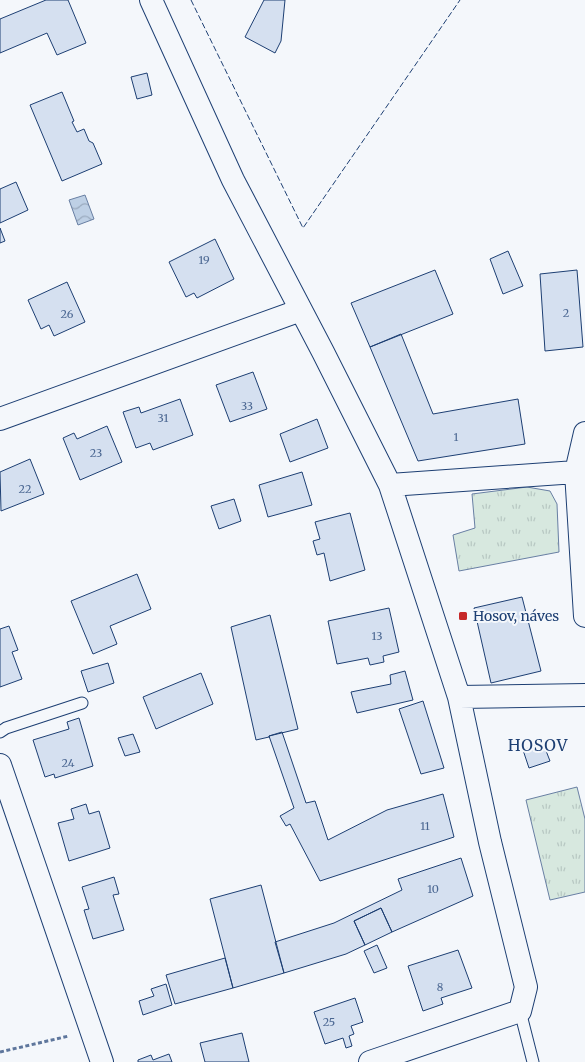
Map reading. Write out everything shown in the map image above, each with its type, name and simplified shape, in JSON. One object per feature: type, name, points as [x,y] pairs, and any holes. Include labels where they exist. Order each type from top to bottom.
[{"type":"street","points":[[151,0],[233,180],[390,485],[459,697],[490,842],[526,987],[520,1011],[370,1062]]},
{"type":"street","points":[[0,419],[301,310]]},
{"type":"street","points":[[585,433],[576,472],[585,616]]},
{"type":"street","points":[[390,485],[576,472]]},
{"type":"street","points":[[459,697],[585,695]]},
{"type":"street","points":[[0,765],[102,1062]]},
{"type":"lane","points":[[0,732],[6,728],[82,703]]},
{"type":"lane","points":[[520,1011],[534,1062]]},
{"type":"path","points":[[0,1052],[92,1030]]},
{"type":"green space","points":[[527,487],[550,491],[557,504],[559,552],[459,571],[453,535],[475,528],[472,494]]},
{"type":"green space","points":[[577,787],[585,819],[585,892],[550,900],[526,800]]},
{"type":"water","points":[[85,195],[94,219],[78,225],[69,200]]},
{"type":"building","points":[[46,0],[68,0],[86,43],[57,55],[47,33],[0,53],[0,19]]},
{"type":"building","points":[[264,0],[285,0],[281,41],[275,53],[245,37]]},
{"type":"building","points":[[147,73],[152,95],[137,99],[131,77]]},
{"type":"building","points":[[62,92],[77,132],[84,129],[89,141],[93,143],[102,164],[62,181],[30,105]]},
{"type":"building","points":[[16,182],[28,210],[0,223],[0,189]]},
{"type":"building","points":[[0,228],[5,241],[0,243]]},
{"type":"building","points":[[215,239],[234,279],[197,298],[194,293],[186,297],[169,262]]},
{"type":"building","points":[[508,251],[523,286],[503,294],[490,259]]},
{"type":"building","points":[[435,270],[453,314],[370,347],[351,303]]},
{"type":"building","points":[[577,270],[583,347],[545,351],[540,274]]},
{"type":"building","points":[[67,282],[85,322],[54,336],[49,325],[41,329],[28,300]]},
{"type":"building","points":[[401,334],[433,414],[518,399],[525,444],[418,461],[370,347]]},
{"type":"building","points":[[253,372],[267,409],[230,422],[216,385]]},
{"type":"building","points":[[180,399],[193,435],[153,450],[150,443],[136,448],[123,412],[139,407],[141,413]]},
{"type":"building","points":[[317,419],[328,448],[290,462],[280,434]]},
{"type":"building","points":[[107,426],[122,462],[80,480],[63,438],[74,433],[77,439]]},
{"type":"building","points":[[30,459],[44,494],[1,511],[0,472]]},
{"type":"building","points":[[302,472],[312,505],[268,517],[259,485]]},
{"type":"building","points":[[234,499],[241,521],[219,529],[211,506]]},
{"type":"building","points":[[350,513],[365,570],[330,581],[324,553],[317,555],[313,541],[320,539],[315,522]]},
{"type":"building","points":[[137,574],[151,609],[110,626],[117,644],[93,654],[71,601]]},
{"type":"building","points":[[522,597],[541,671],[491,683],[474,608]]},
{"type":"building","points":[[389,608],[399,652],[383,656],[384,662],[370,665],[368,658],[337,664],[328,621]]},
{"type":"building","points":[[270,615],[298,729],[256,740],[231,627]]},
{"type":"building","points":[[9,626],[18,650],[12,652],[22,679],[0,687],[0,629]]},
{"type":"building","points":[[108,663],[114,683],[88,692],[81,671]]},
{"type":"building","points":[[405,671],[413,700],[357,713],[351,692],[391,684],[390,675]]},
{"type":"building","points":[[201,673],[213,704],[156,729],[143,697]]},
{"type":"building","points":[[423,701],[444,768],[421,774],[399,709]]},
{"type":"building","points":[[79,718],[93,766],[55,778],[54,774],[45,777],[33,740],[69,729],[67,722]]},
{"type":"building","points":[[282,732],[306,803],[315,801],[328,840],[387,810],[443,794],[454,837],[320,881],[290,824],[286,826],[280,816],[294,808],[269,736]]},
{"type":"building","points":[[133,734],[140,752],[125,756],[118,738]]},
{"type":"building","points":[[543,743],[550,761],[529,768],[523,750]]},
{"type":"building","points":[[86,804],[89,814],[99,811],[110,848],[69,861],[58,823],[74,819],[71,809]]},
{"type":"building","points":[[461,858],[473,896],[392,932],[381,908],[354,921],[365,945],[346,954],[284,973],[275,942],[334,923],[402,890],[398,879]]},
{"type":"building","points":[[114,877],[119,894],[113,895],[124,930],[93,939],[84,910],[89,909],[82,887]]},
{"type":"building","points":[[261,885],[284,973],[233,988],[210,899]]},
{"type":"building","points":[[381,908],[392,932],[365,945],[354,921]]},
{"type":"building","points":[[377,945],[387,968],[374,973],[364,951]]},
{"type":"building","points":[[458,950],[472,988],[441,998],[443,1004],[423,1011],[408,966]]},
{"type":"building","points":[[225,958],[233,988],[175,1004],[166,975]]},
{"type":"building","points":[[166,984],[172,1005],[143,1015],[139,1001],[154,996],[151,989]]},
{"type":"building","points":[[355,998],[363,1022],[351,1026],[354,1034],[349,1036],[352,1046],[346,1048],[343,1038],[325,1044],[314,1012]]},
{"type":"building","points":[[242,1033],[249,1062],[205,1062],[200,1043]]},
{"type":"building","points":[[169,1054],[172,1062],[138,1062],[138,1060],[151,1055],[153,1060]]},
{"type":"fence","points":[[191,0],[303,228],[460,0]]},
{"type":"place","name":"Hosov, náves","points":[[463,616]]},
{"type":"district","name":"HOSOV","points":[[538,745]]}]
